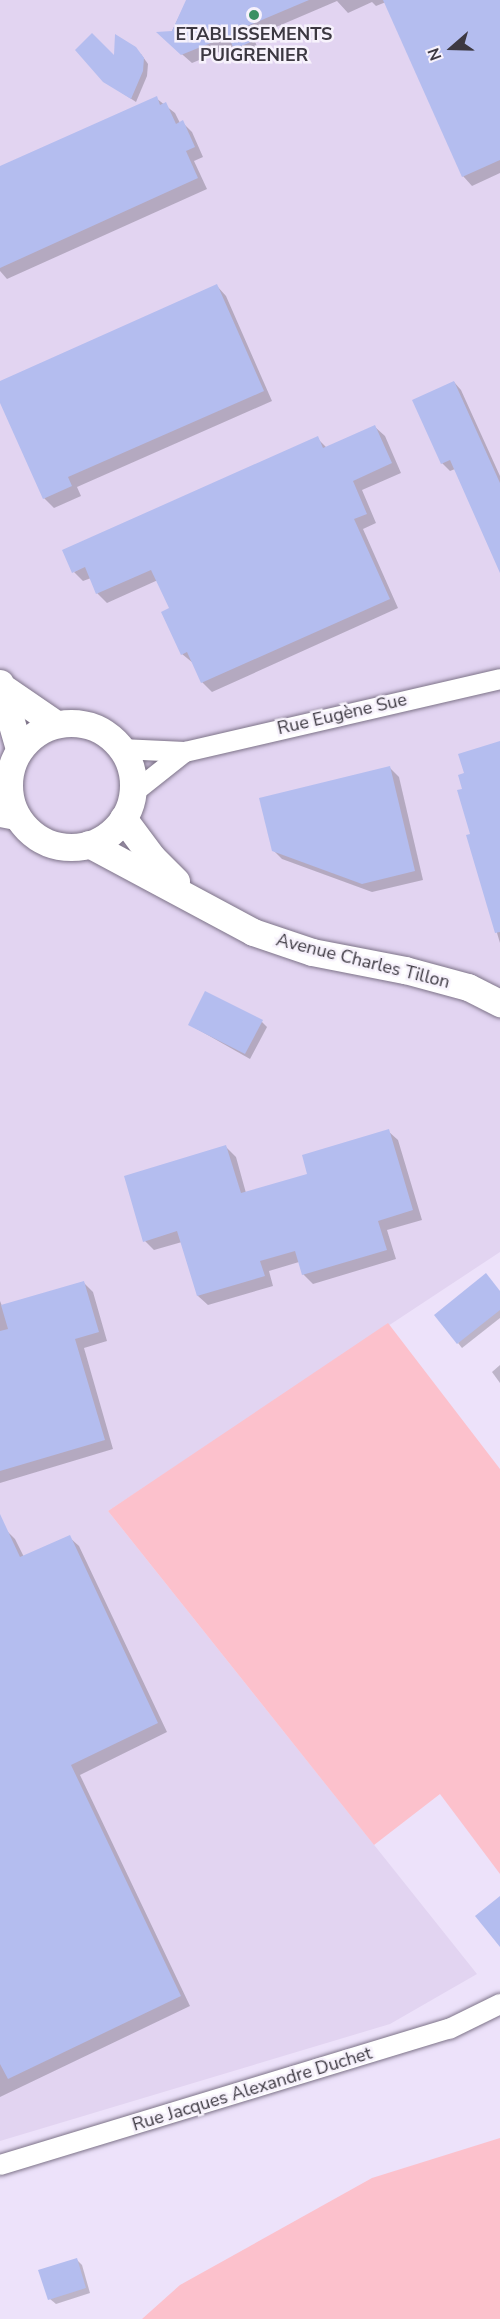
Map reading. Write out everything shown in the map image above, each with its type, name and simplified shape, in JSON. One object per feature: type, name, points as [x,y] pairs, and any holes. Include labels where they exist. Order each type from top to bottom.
[{"type":"street","name":"Rue Eugène Sue","points":[[121,749],[185,752],[500,679]]},
{"type":"street","points":[[1,685],[56,724]]},
{"type":"street","points":[[1,685],[10,767],[10,819],[40,839],[56,845],[73,847],[89,844],[114,830],[128,806],[129,765],[121,749],[108,735],[92,726],[74,723],[56,724],[42,730],[10,767]]},
{"type":"street","name":"Rue Eugène Sue","points":[[128,806],[185,752]]},
{"type":"street","name":"Avenue Charles Tillon","points":[[128,806],[152,858],[196,900]]},
{"type":"street","name":"Avenue Charles Tillon","points":[[89,844],[253,932],[312,952],[405,970],[468,987],[500,1003]]},
{"type":"street","name":"Rue Jacques Alexandre Duchet","points":[[0,2165],[449,2029],[500,2004]]},
{"type":"shaded area","points":[[0,0],[500,0],[500,1252],[108,1511],[477,1974],[390,2024],[0,2141]]},
{"type":"shaded area","points":[[388,1323],[500,1469],[500,1874],[440,1794],[374,1845],[108,1511]]},
{"type":"shaded area","points":[[500,2138],[500,2319],[142,2319],[180,2285],[372,2178]]},
{"type":"building","points":[[186,0],[309,0],[245,27],[251,42],[234,49],[228,36],[181,55],[156,32],[172,31]]},
{"type":"building","points":[[383,0],[500,0],[500,160],[462,177]]},
{"type":"building","points":[[92,33],[114,55],[115,34],[136,47],[144,58],[143,71],[131,99],[103,82],[75,50]]},
{"type":"building","points":[[157,96],[160,105],[166,102],[176,124],[183,120],[195,147],[186,151],[198,178],[0,268],[0,166]]},
{"type":"building","points":[[217,284],[264,391],[68,477],[72,486],[43,499],[0,403],[0,381]]},
{"type":"building","points":[[454,381],[500,483],[500,573],[450,460],[441,464],[412,400]]},
{"type":"building","points":[[375,425],[392,463],[353,481],[367,514],[354,519],[390,599],[201,683],[187,652],[181,655],[161,612],[169,608],[151,570],[96,594],[85,567],[72,573],[62,550],[318,436],[323,448]]},
{"type":"building","points":[[500,741],[500,932],[495,933],[466,835],[470,834],[457,790],[462,789],[458,775],[464,773],[458,754]]},
{"type":"building","points":[[390,766],[415,871],[362,884],[272,851],[259,798]]},
{"type":"building","points":[[205,991],[263,1020],[245,1054],[188,1025]]},
{"type":"building","points":[[389,1129],[413,1210],[378,1221],[387,1250],[302,1275],[295,1251],[260,1261],[265,1276],[197,1296],[177,1231],[143,1242],[124,1176],[226,1145],[241,1193],[307,1174],[302,1155]]},
{"type":"building","points":[[486,1273],[500,1291],[500,1310],[457,1344],[434,1315]]},
{"type":"building","points":[[84,1281],[99,1332],[75,1339],[105,1440],[0,1471],[0,1331],[8,1329],[1,1305]]},
{"type":"building","points":[[0,1514],[20,1557],[70,1535],[158,1723],[71,1765],[181,1996],[8,2079],[0,2064]]},
{"type":"building","points":[[500,1896],[500,1947],[475,1916]]},
{"type":"building","points":[[77,2258],[86,2288],[48,2300],[38,2270]]},
{"type":"place","name":"ETABLISSEMENTS PUIGRENIER","points":[[254,15]]}]
